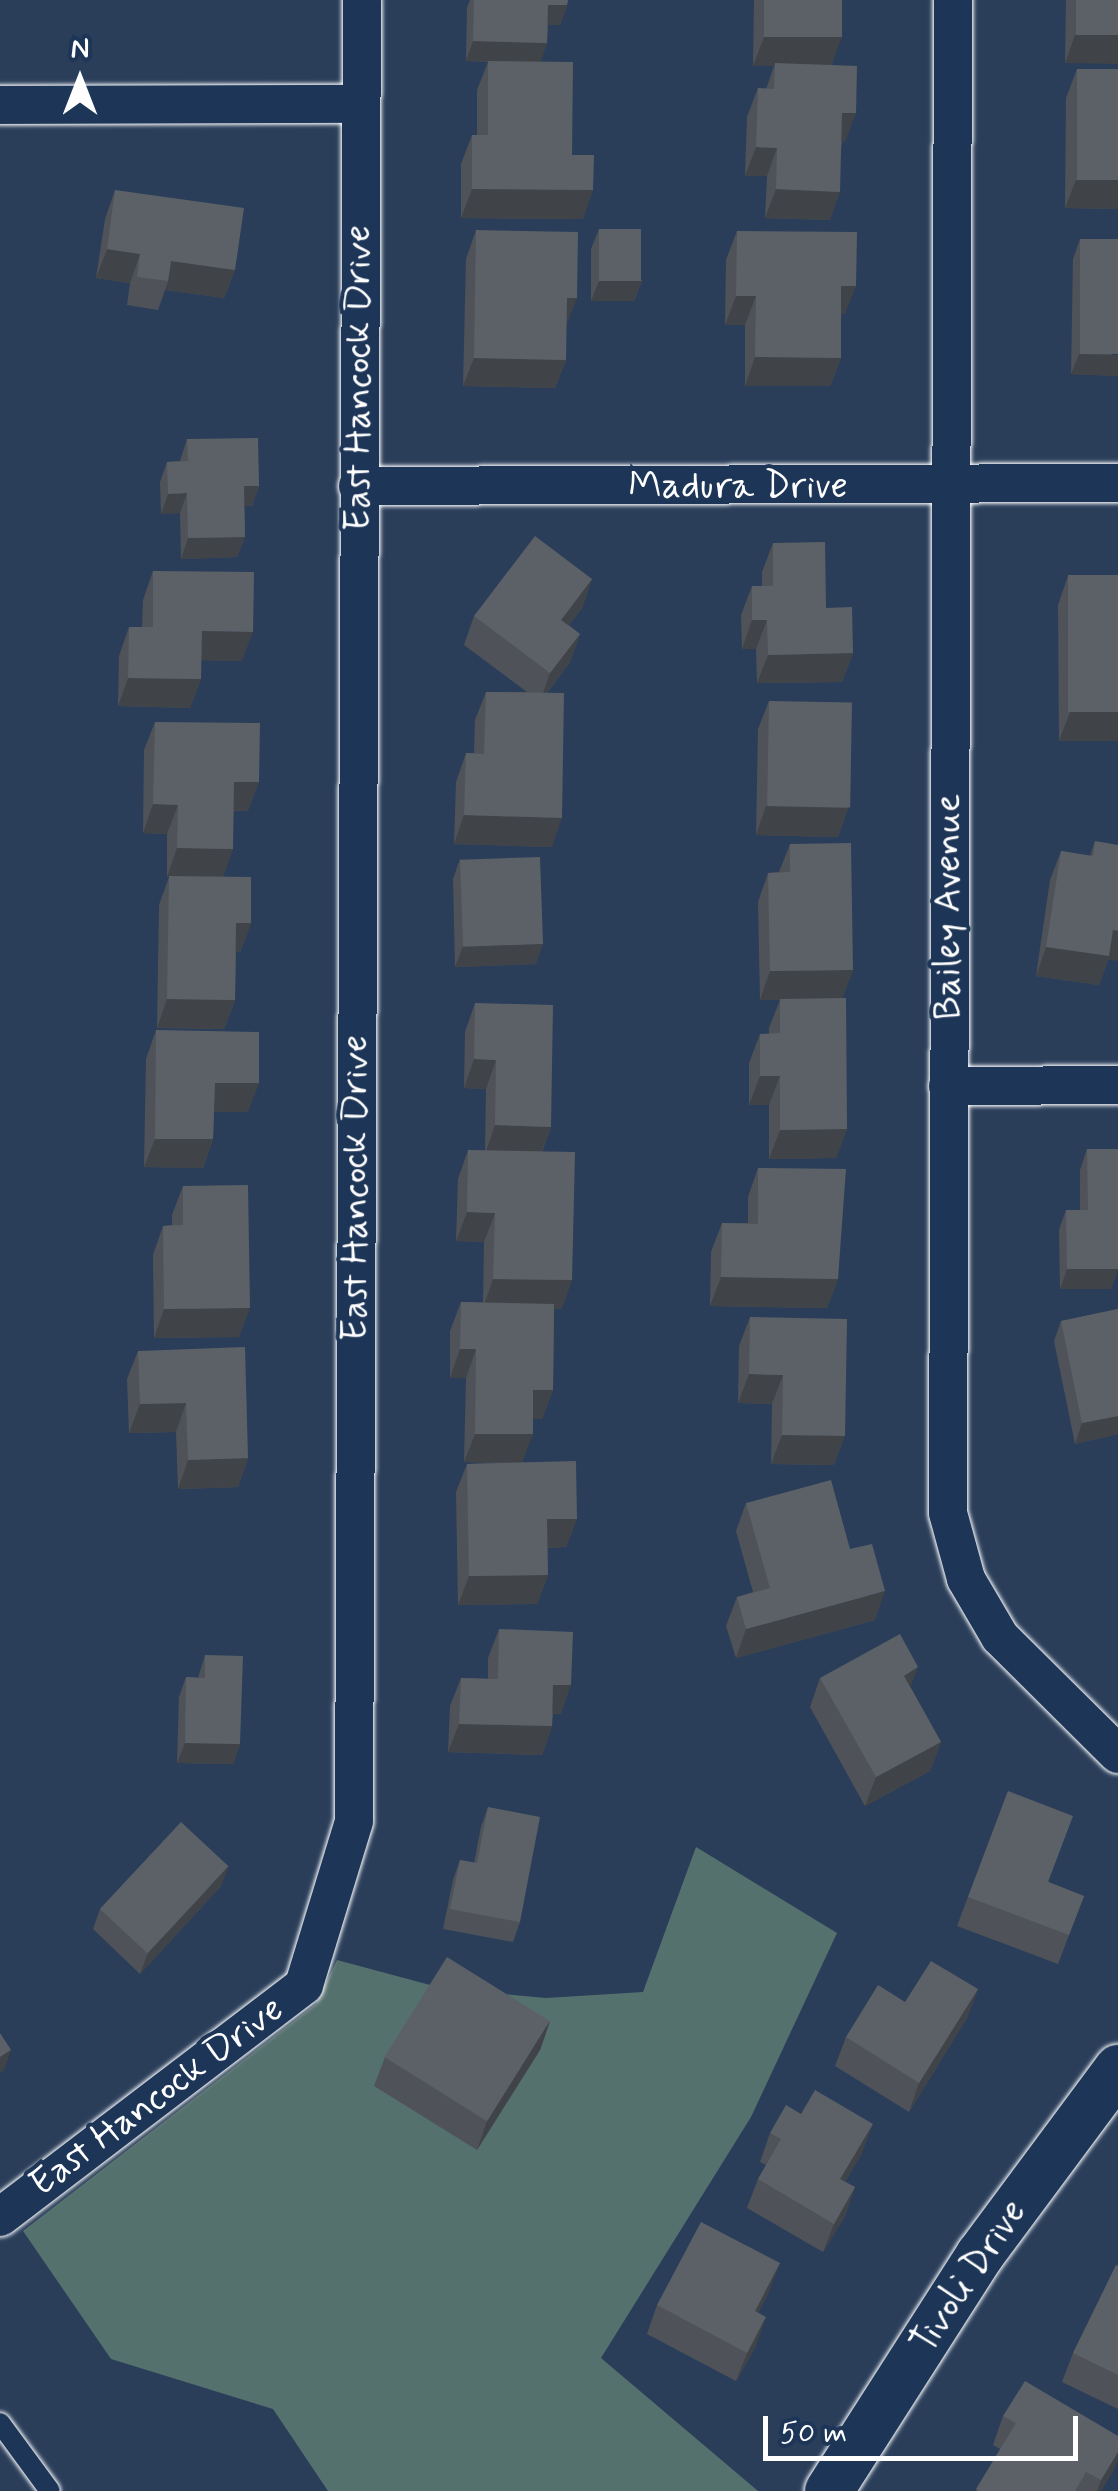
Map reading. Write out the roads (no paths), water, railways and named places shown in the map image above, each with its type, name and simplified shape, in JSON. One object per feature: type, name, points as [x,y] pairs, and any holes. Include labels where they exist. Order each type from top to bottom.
[{"type":"street","name":"East Hancock Drive","points":[[0,2217],[304,1985],[354,1821],[362,0]]},
{"type":"street","name":"Bailey Avenue","points":[[953,0],[948,1513],[966,1579],[1000,1638],[1118,1754]]},
{"type":"street","points":[[0,105],[361,104]]},
{"type":"street","name":"Madura Drive","points":[[358,486],[950,487],[1118,483]]},
{"type":"street","points":[[948,1086],[1118,1085]]},
{"type":"street","name":"Tivoli Drive","points":[[829,2491],[980,2254],[1118,2069]]},
{"type":"lane","points":[[0,2423],[50,2491]]}]
